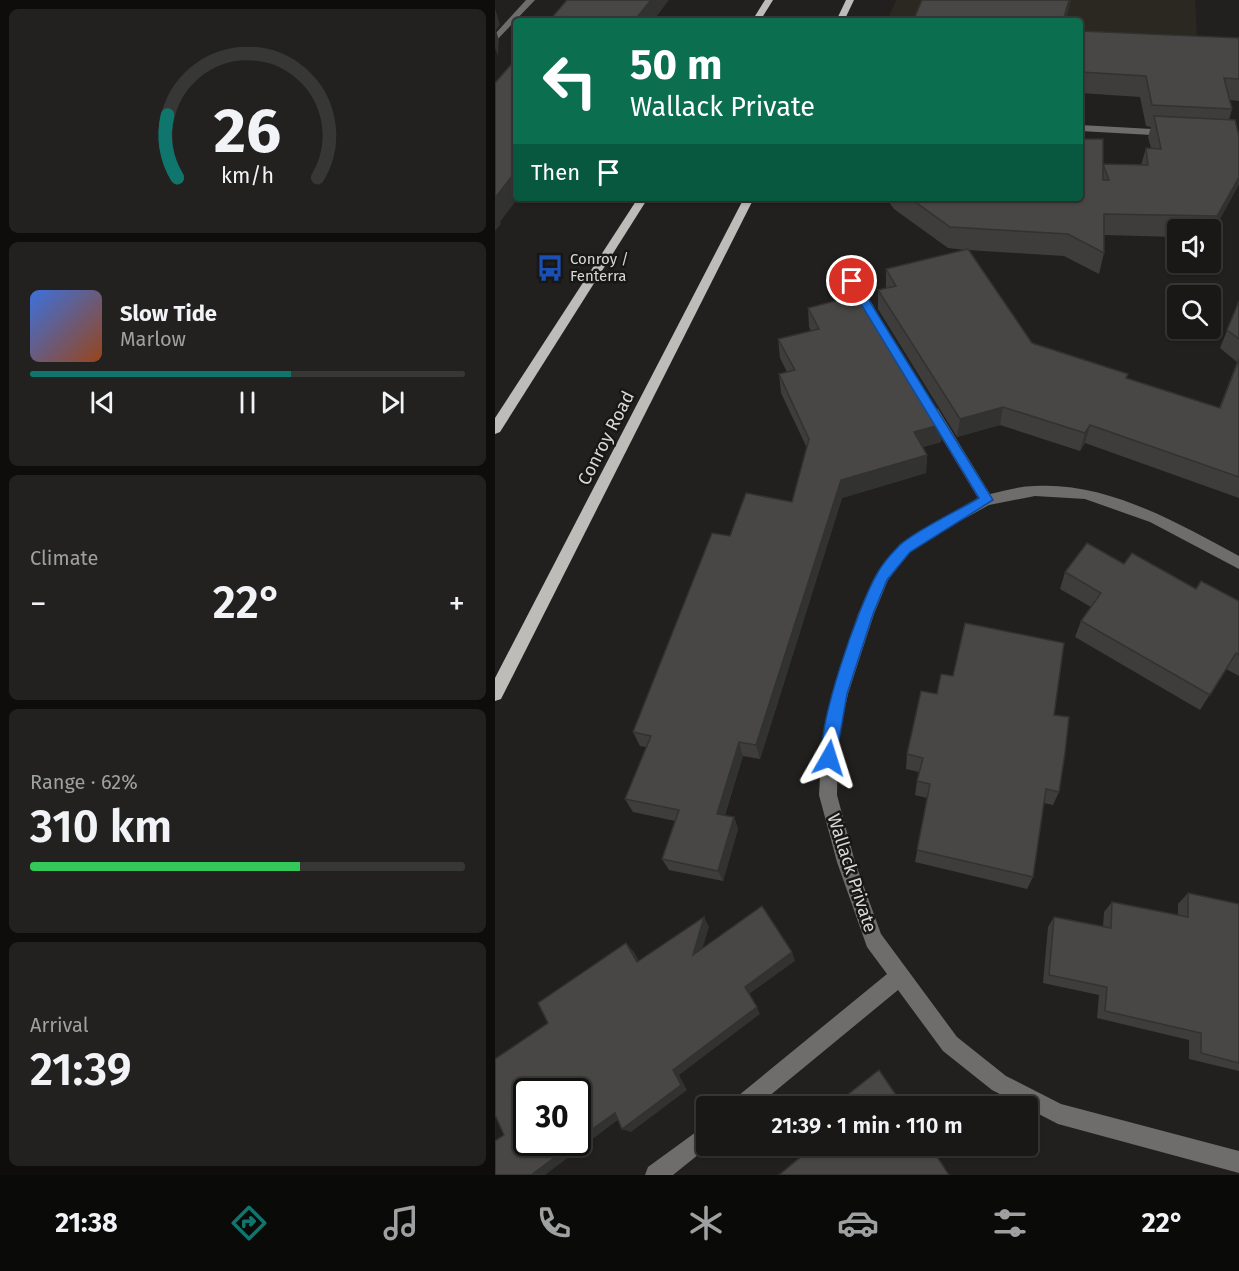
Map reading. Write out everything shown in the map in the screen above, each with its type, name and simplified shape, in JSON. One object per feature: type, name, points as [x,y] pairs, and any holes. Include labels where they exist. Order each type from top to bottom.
[{"type":"main road","points":[[758,18],[769,0]]},
{"type":"main road","points":[[841,18],[850,0]]},
{"type":"main road","points":[[495,429],[641,201]]},
{"type":"main road","name":"Conroy Road","points":[[495,694],[747,201]]},
{"type":"street","points":[[514,18],[531,0]]},
{"type":"street","points":[[495,39],[513,20]]},
{"type":"street","points":[[1083,128],[1182,134]]},
{"type":"street","points":[[840,262],[876,321]]},
{"type":"street","points":[[925,400],[986,500]]},
{"type":"street","name":"Wallack Private","points":[[1239,563],[1155,518],[1085,494],[1035,491],[986,500],[905,548],[882,577],[866,614],[840,694],[830,739],[828,795],[846,862],[874,940],[950,1044],[999,1083],[1058,1114],[1239,1162]]},
{"type":"street","points":[[753,1096],[900,976]]},
{"type":"street","points":[[656,1175],[696,1143]]},
{"type":"shaded area","points":[[896,0],[1195,0],[1197,42],[1083,36],[1083,18],[888,18]]},
{"type":"building","points":[[567,0],[651,0],[636,18],[552,18]]},
{"type":"building","points":[[922,0],[1069,0],[1064,18],[914,18]]},
{"type":"building","points":[[1083,31],[1239,38],[1239,79],[1224,78],[1232,109],[1152,105],[1146,76],[1083,72]]},
{"type":"building","points":[[513,62],[513,175],[495,198],[495,83]]},
{"type":"building","points":[[1154,116],[1235,120],[1239,136],[1239,177],[1217,216],[1104,214],[1104,253],[1068,234],[950,227],[914,201],[1083,201],[1083,139],[1103,139],[1103,164],[1148,165],[1146,148],[1161,149]],"holes":[[[1103,164],[1109,180],[1103,180]]]},
{"type":"building","points":[[968,249],[1032,343],[1128,374],[1126,378],[1220,408],[1239,359],[1239,477],[1090,425],[1085,433],[1003,407],[960,419],[878,290],[896,286],[886,269]]},
{"type":"building","points":[[862,294],[943,424],[914,432],[927,455],[841,480],[756,745],[739,742],[717,814],[734,817],[718,871],[662,859],[679,810],[625,799],[651,736],[633,732],[712,533],[730,536],[746,493],[792,502],[809,439],[779,374],[795,370],[778,339],[819,329],[808,308]]},
{"type":"building","points":[[1239,301],[1239,339],[1227,330]]},
{"type":"building","points":[[1087,543],[1124,564],[1132,553],[1196,589],[1201,581],[1239,601],[1239,655],[1236,653],[1210,695],[1081,621],[1101,593],[1065,572]]},
{"type":"building","points":[[965,623],[1064,643],[1054,715],[1069,717],[1065,753],[1059,792],[1046,789],[1033,877],[917,850],[930,784],[917,781],[923,758],[907,754],[921,691],[937,694],[941,674],[953,676]]},
{"type":"building","points":[[1188,893],[1239,904],[1239,1063],[1201,1053],[1201,1033],[1105,1011],[1107,987],[1049,975],[1054,917],[1111,928],[1112,902],[1188,917]]},
{"type":"building","points":[[762,906],[792,952],[745,987],[757,1007],[673,1070],[681,1085],[622,1129],[615,1113],[591,1130],[591,1078],[513,1078],[513,1156],[557,1156],[531,1175],[495,1175],[495,1141],[504,1135],[495,1115],[495,1059],[548,1023],[538,1003],[626,943],[637,962],[704,917],[693,955]]},
{"type":"building","points":[[879,1070],[897,1096],[846,1096]]},
{"type":"building","points":[[802,1156],[937,1156],[949,1175],[779,1175]]},
{"type":"place","name":"Conroy / Fenterra","points":[[550,268]]},
{"type":"route","points":[[829,758],[830,739],[840,694],[866,614],[882,577],[905,548],[986,500],[852,281]]}]
